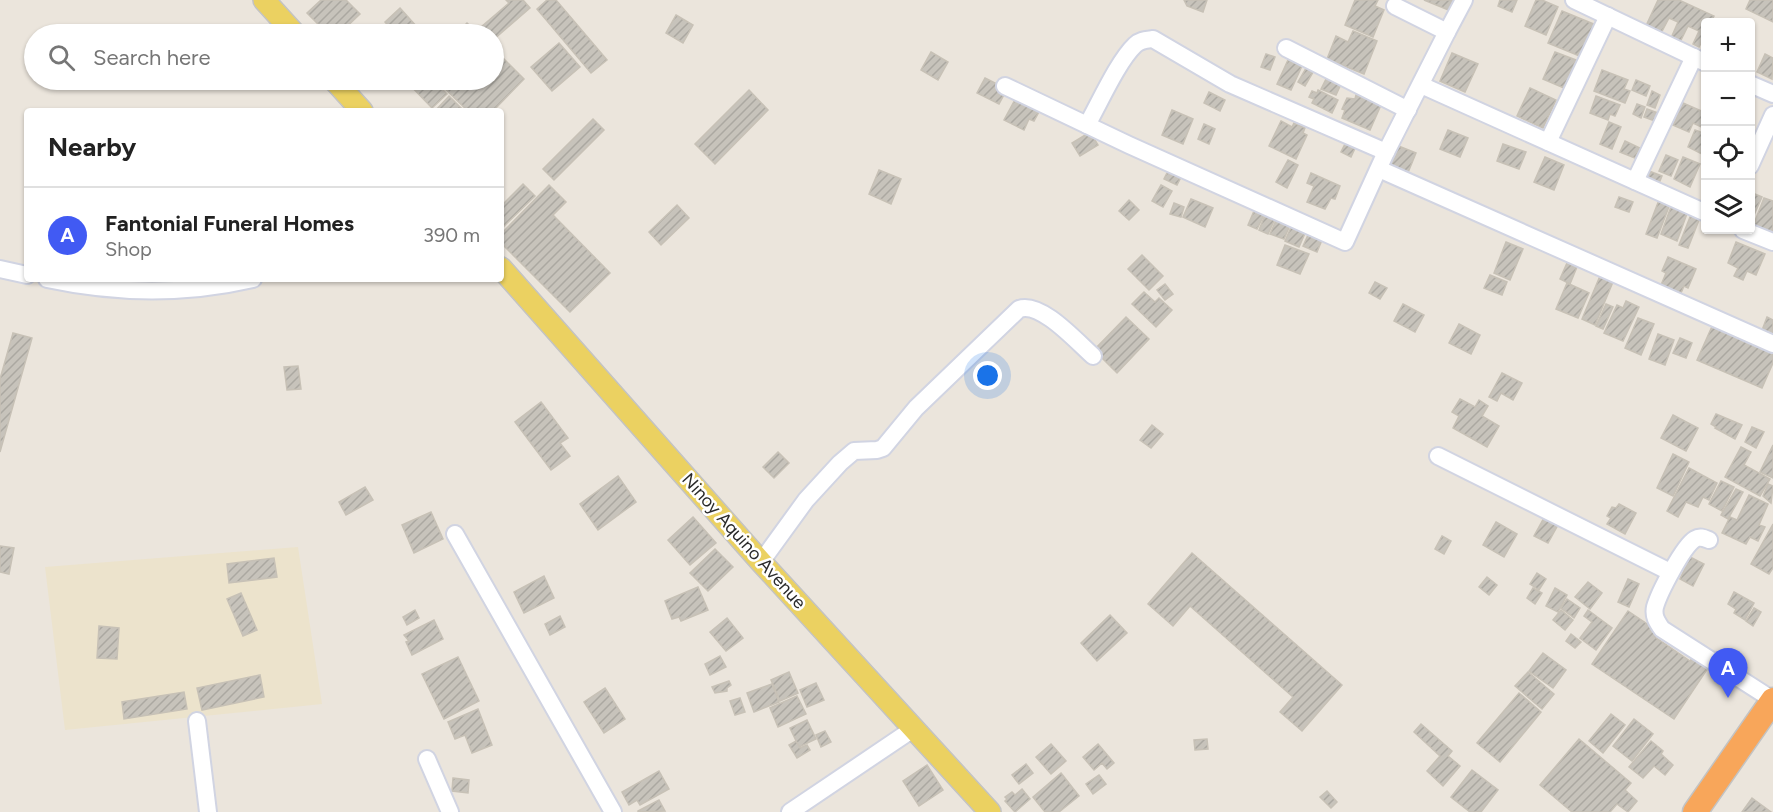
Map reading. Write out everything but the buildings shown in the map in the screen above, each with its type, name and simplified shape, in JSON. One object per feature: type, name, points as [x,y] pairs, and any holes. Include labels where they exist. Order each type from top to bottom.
[{"type":"highway","points":[[1695,812],[1773,700]]},
{"type":"main road","points":[[264,0],[286,24]]},
{"type":"main road","points":[[343,90],[359,108]]},
{"type":"main road","name":"Ninoy Aquino Avenue","points":[[504,271],[762,562],[990,812]]},
{"type":"street","points":[[1005,86],[1345,242],[1386,152],[1464,0]]},
{"type":"street","points":[[1574,0],[1700,60],[1635,181]]},
{"type":"street","points":[[1395,6],[1447,32]]},
{"type":"street","points":[[1548,142],[1608,16]]},
{"type":"street","points":[[1087,125],[1115,73],[1135,45],[1144,40],[1153,39],[1230,84],[1386,152]]},
{"type":"street","points":[[1286,48],[1408,110]]},
{"type":"street","points":[[1420,85],[1701,211]]},
{"type":"street","points":[[1755,86],[1773,94]]},
{"type":"street","points":[[1755,155],[1773,115]]},
{"type":"street","points":[[1379,169],[1773,344]]},
{"type":"street","points":[[1753,234],[1773,242]]},
{"type":"street","points":[[0,269],[24,273]]},
{"type":"street","points":[[63,282],[133,292],[198,289],[236,282]]},
{"type":"street","points":[[762,562],[806,500],[833,470],[854,451],[883,448],[916,408],[1019,309],[1027,307],[1042,312],[1093,356]]},
{"type":"street","points":[[1437,456],[1670,572]]},
{"type":"street","points":[[455,534],[613,812]]},
{"type":"street","points":[[1709,540],[1696,538],[1670,572],[1655,608],[1655,620],[1662,629],[1773,700]]},
{"type":"street","points":[[197,721],[208,812]]},
{"type":"street","points":[[790,812],[913,729]]},
{"type":"street","points":[[427,759],[450,812]]},
{"type":"shaded area","points":[[298,547],[322,704],[65,730],[45,567]]},
{"type":"place","name":"Fantonial Funeral Homes","points":[[1728,698]]}]
